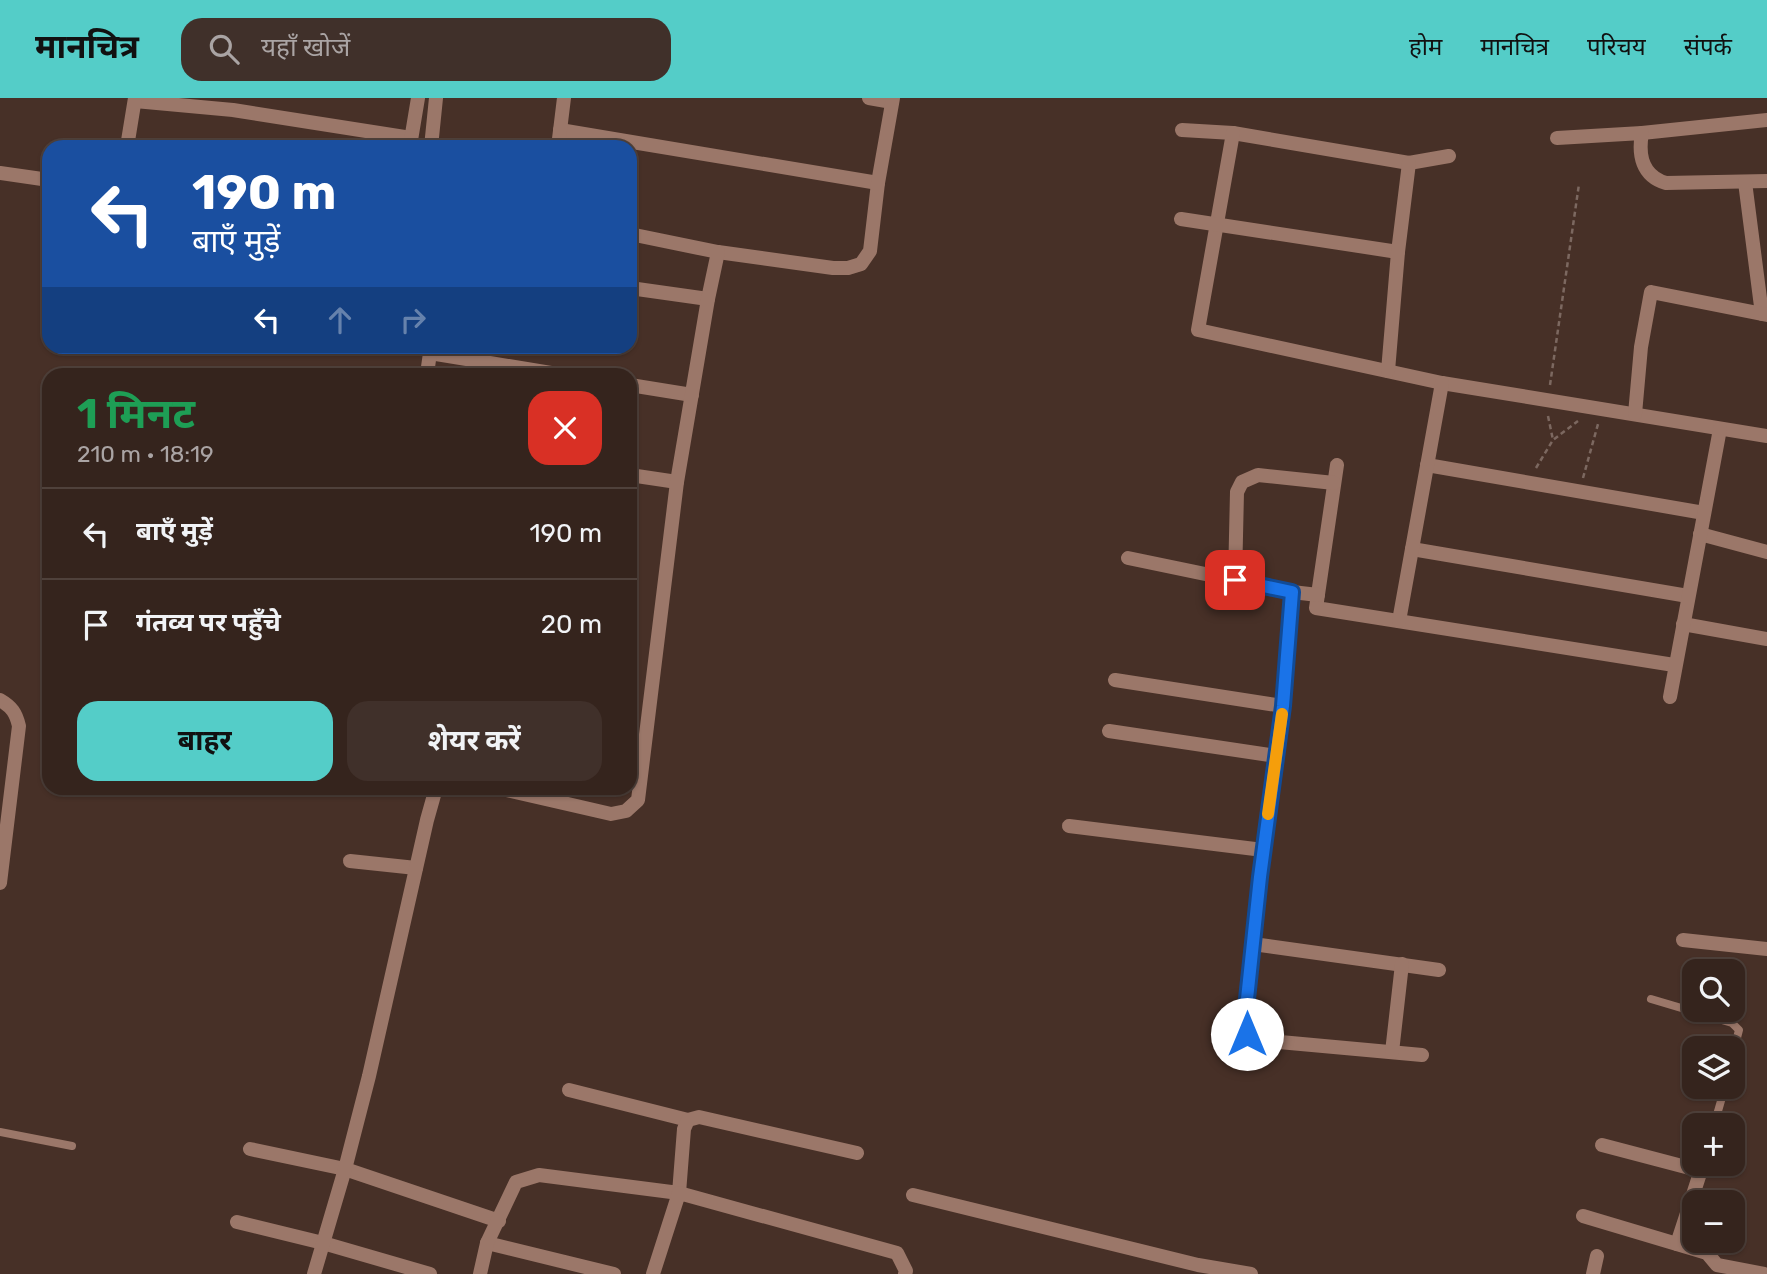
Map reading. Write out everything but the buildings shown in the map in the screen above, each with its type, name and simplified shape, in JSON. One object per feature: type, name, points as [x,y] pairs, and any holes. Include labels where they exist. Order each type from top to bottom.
[{"type":"street","points":[[411,140],[418,98]]},
{"type":"street","points":[[432,140],[436,98]]},
{"type":"street","points":[[559,140],[564,98]]},
{"type":"street","points":[[637,235],[718,252],[833,268],[848,268],[861,264],[870,251],[878,183],[893,100],[869,98]]},
{"type":"street","points":[[128,140],[135,99],[233,110],[395,140]]},
{"type":"street","points":[[1557,138],[1642,133],[1767,120]]},
{"type":"street","points":[[560,130],[620,140]]},
{"type":"street","points":[[1182,130],[1233,133],[1409,163],[1449,156]]},
{"type":"street","points":[[1233,133],[1198,330],[1442,383],[1767,436]]},
{"type":"street","points":[[1642,133],[1640,142],[1643,162],[1647,173],[1655,180],[1666,183],[1767,181]]},
{"type":"street","points":[[637,143],[878,183]]},
{"type":"street","points":[[1388,371],[1409,163]]},
{"type":"street","points":[[0,173],[42,179]]},
{"type":"street","points":[[1636,414],[1641,347],[1651,292],[1764,315],[1745,182]]},
{"type":"street","points":[[1181,219],[1398,252]]},
{"type":"street","points":[[528,795],[611,814],[626,811],[638,800],[677,482],[718,252]]},
{"type":"street","points":[[637,289],[708,299]]},
{"type":"street","points":[[444,354],[493,368]]},
{"type":"street","points":[[1399,621],[1442,383]]},
{"type":"street","points":[[637,387],[692,395]]},
{"type":"street","points":[[1670,697],[1720,429]]},
{"type":"street","points":[[1337,465],[1317,608],[1674,666]]},
{"type":"street","points":[[1427,465],[1704,513]]},
{"type":"street","points":[[1235,580],[1237,492],[1242,482],[1258,475],[1334,484]]},
{"type":"street","points":[[637,476],[677,482]]},
{"type":"street","points":[[1700,534],[1767,552]]},
{"type":"street","points":[[1412,549],[1688,596]]},
{"type":"street","points":[[1128,558],[1318,595]]},
{"type":"street","points":[[1292,592],[1283,706],[1263,850],[1244,1026],[1250,1038],[1422,1055]]},
{"type":"street","points":[[1683,624],[1767,639]]},
{"type":"street","points":[[1115,680],[1283,706]]},
{"type":"street","points":[[0,700],[16,715],[19,726],[6,778],[0,883]]},
{"type":"street","points":[[1109,731],[1276,756]]},
{"type":"street","points":[[314,1274],[369,1076],[434,795]]},
{"type":"street","points":[[1069,827],[1263,850]]},
{"type":"street","points":[[350,861],[416,868]]},
{"type":"street","points":[[1682,940],[1767,949]]},
{"type":"street","points":[[1253,944],[1439,970]]},
{"type":"street","points":[[1392,1052],[1402,964]]},
{"type":"street","points":[[569,1090],[688,1120],[709,1118],[857,1153]]},
{"type":"street","points":[[653,1274],[679,1193],[684,1129],[688,1120]]},
{"type":"street","points":[[1602,1145],[1682,1163]]},
{"type":"street","points":[[250,1149],[345,1169],[499,1221]]},
{"type":"street","points":[[480,1274],[487,1243],[499,1221],[513,1184],[539,1175],[679,1193],[897,1253],[905,1274]]},
{"type":"street","points":[[1677,1244],[1699,1176]]},
{"type":"street","points":[[913,1195],[1197,1269],[1251,1274]]},
{"type":"street","points":[[1583,1216],[1707,1253],[1717,1265],[1764,1274]]},
{"type":"street","points":[[237,1222],[323,1243],[429,1274]]},
{"type":"street","points":[[487,1243],[614,1274]]},
{"type":"street","points":[[1593,1274],[1597,1256]]},
{"type":"lane","points":[[1650,999],[1732,1023],[1739,1030],[1737,1036]]},
{"type":"lane","points":[[0,1132],[72,1146]]},
{"type":"path","points":[[1553,440],[1548,400],[1579,184]]},
{"type":"path","points":[[1528,483],[1553,440],[1576,422],[1603,409]]},
{"type":"path","points":[[1579,491],[1603,409]]},
{"type":"slow traffic","points":[[1268,814],[1282,714]]},
{"type":"route","points":[[1235,580],[1292,592],[1283,706],[1260,877],[1244,1026],[1247,1034]]}]
